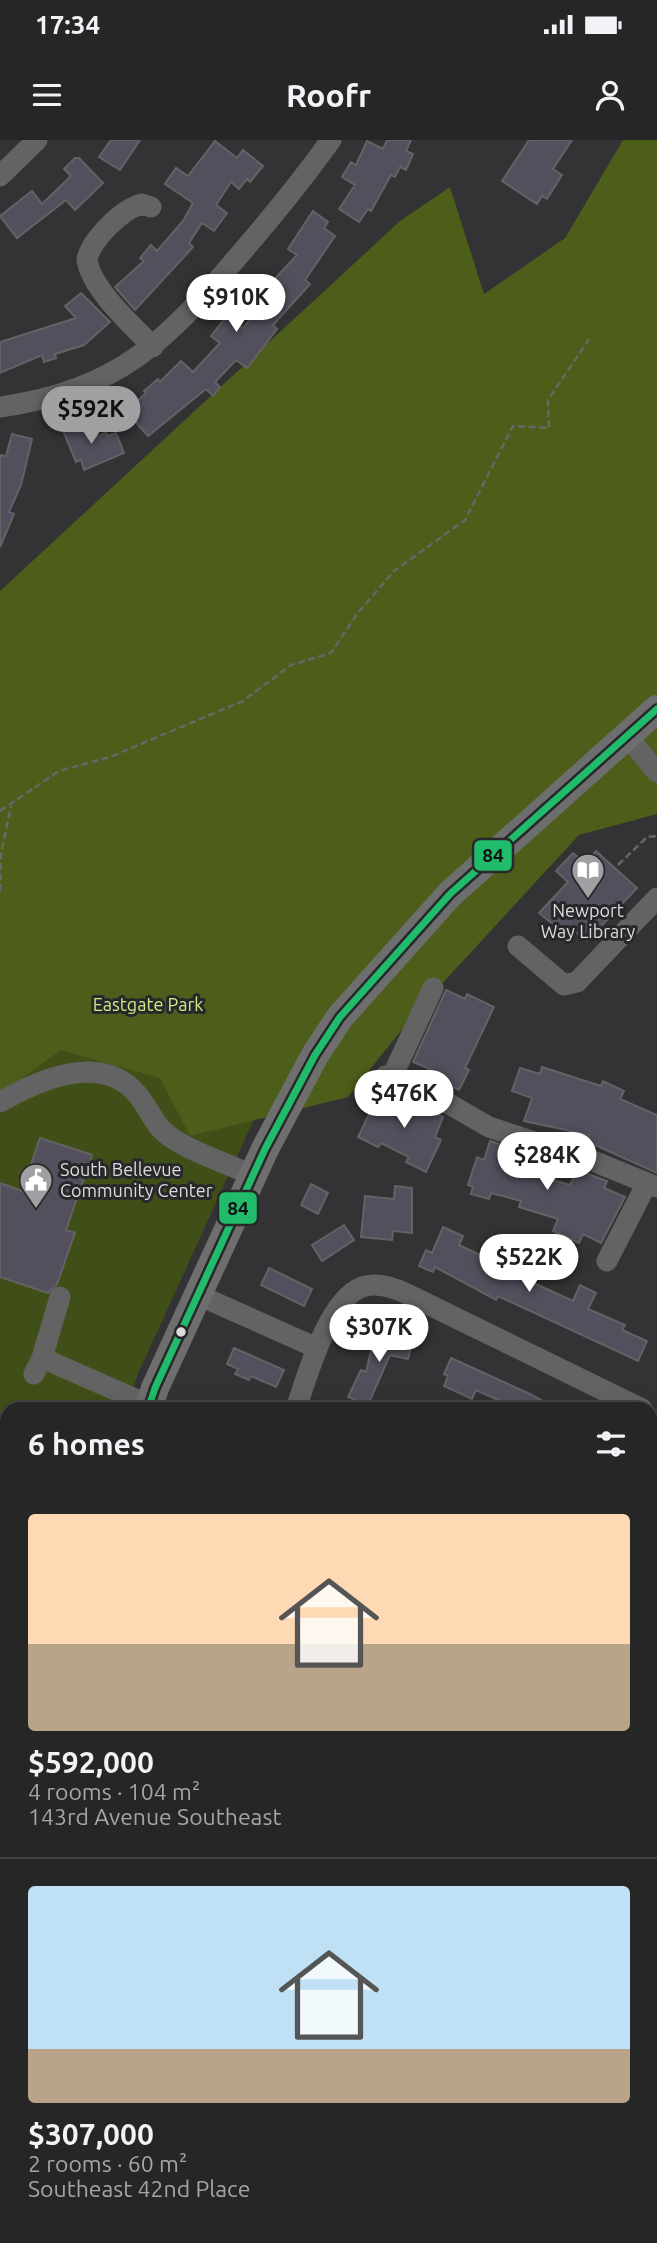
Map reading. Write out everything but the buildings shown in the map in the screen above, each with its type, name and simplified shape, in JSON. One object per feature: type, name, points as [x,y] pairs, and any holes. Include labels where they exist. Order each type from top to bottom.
[{"type":"main road","points":[[150,1402],[252,1175],[315,1055],[371,979],[450,894],[625,734],[657,709]]},
{"type":"street","points":[[0,176],[37,140]]},
{"type":"street","points":[[0,407],[37,401],[116,372],[172,332],[297,187],[331,140]]},
{"type":"street","points":[[151,206],[142,204],[130,209],[95,243],[86,259],[101,289],[153,347]]},
{"type":"street","points":[[625,734],[657,772]]},
{"type":"street","points":[[518,946],[564,985],[577,982],[657,898]]},
{"type":"street","points":[[433,988],[388,1078],[451,1105],[489,1127],[593,1161],[652,1185],[607,1261]]},
{"type":"street","points":[[0,1102],[56,1078],[94,1070],[120,1078],[137,1094],[162,1130],[189,1146],[252,1175]]},
{"type":"street","points":[[298,1402],[317,1348],[342,1302],[364,1286],[377,1285],[405,1293],[628,1402]]},
{"type":"street","points":[[198,1295],[317,1348]]},
{"type":"street","points":[[60,1297],[38,1366],[135,1402]]},
{"type":"path","points":[[0,811],[59,771],[110,757],[243,701],[291,665],[331,653],[357,614],[394,570],[465,520],[513,426],[550,428],[548,400],[589,339]]},
{"type":"path","points":[[0,891],[1,853],[11,806]]},
{"type":"path","points":[[618,865],[647,837],[657,836]]},
{"type":"green space","points":[[623,140],[657,140],[657,814],[579,835],[415,1013],[348,1097],[190,1136],[160,1078],[61,1050],[0,1094],[0,591],[400,221],[450,187],[484,294],[565,238]]},
{"type":"green space","name":"Eastgate Park","points":[[0,773],[255,1117],[138,1374],[128,1402],[0,1402]]},
{"type":"transit line","name":"84","points":[[150,1402],[265,1149],[315,1055],[340,1017],[450,894],[657,709]]},
{"type":"place","name":"Newport Way Library","points":[[588,900]]},
{"type":"place","name":"South Bellevue Community Center","points":[[36,1210]]}]
